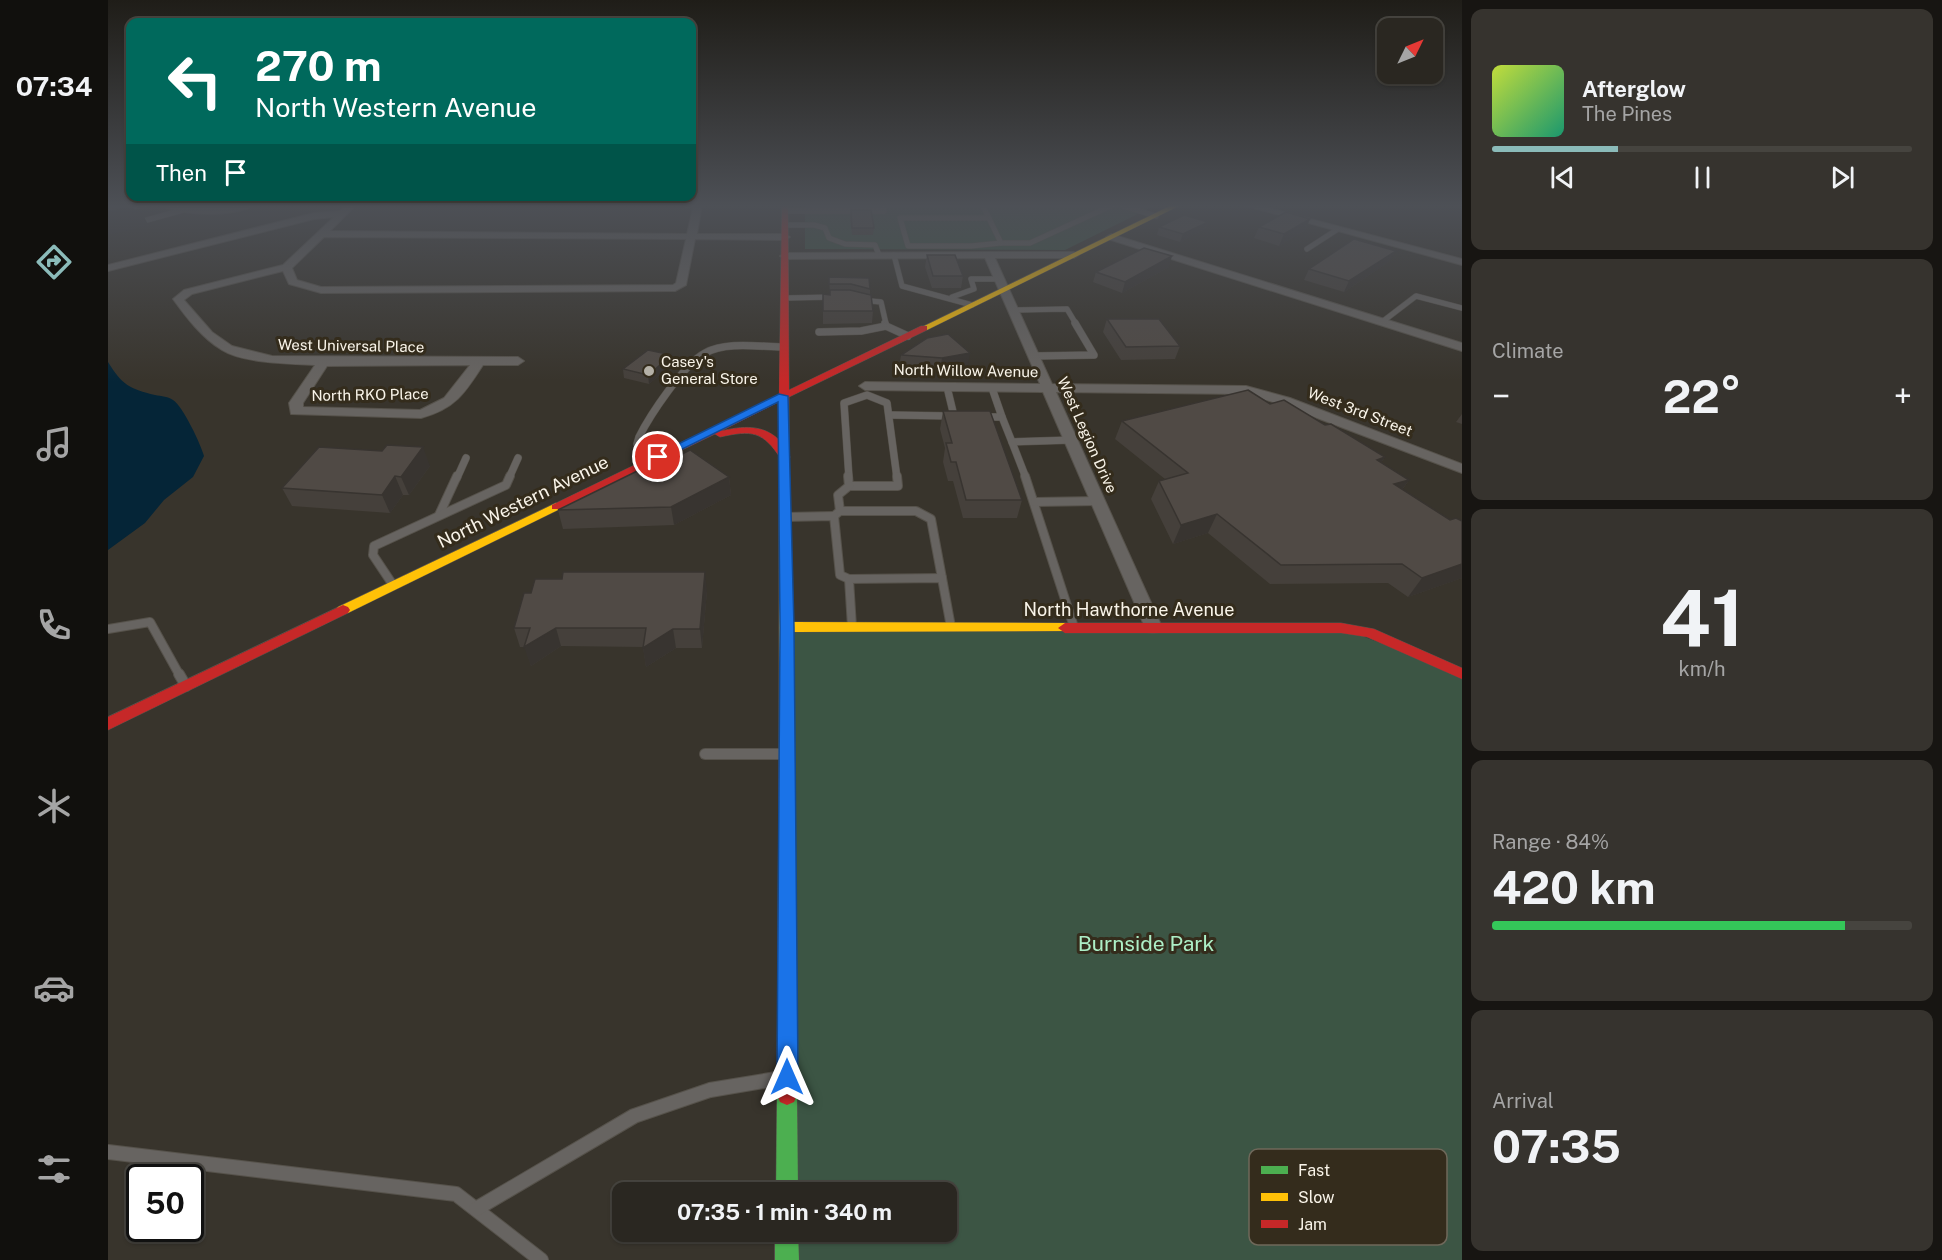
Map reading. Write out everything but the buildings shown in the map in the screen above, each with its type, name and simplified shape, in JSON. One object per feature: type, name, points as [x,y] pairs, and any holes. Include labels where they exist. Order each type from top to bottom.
[{"type":"street","points":[[108,268],[129,263]]},
{"type":"street","points":[[291,263],[287,267],[292,282],[321,290],[675,288],[681,285],[686,263]]},
{"type":"street","points":[[785,263],[783,396],[787,627],[787,1182]]},
{"type":"street","name":"West Legion Drive","points":[[992,263],[1153,627]]},
{"type":"street","name":"North Western Avenue","points":[[108,724],[972,305],[1002,284],[1055,263]]},
{"type":"street","points":[[1193,263],[1462,347]]},
{"type":"street","name":"West Universal Place","points":[[287,267],[188,292],[178,299],[208,334],[228,349],[272,360],[518,361]]},
{"type":"street","name":"North RKO Place","points":[[323,362],[296,403],[296,411],[421,414],[438,411],[453,401],[479,362]]},
{"type":"street","name":"North Willow Avenue","points":[[866,390],[992,387],[1246,390]]},
{"type":"street","name":"West 3rd Street","points":[[1246,390],[1285,401],[1462,469]]},
{"type":"street","points":[[676,448],[735,430],[753,429],[779,442],[784,457]]},
{"type":"street","name":"North Hawthorne Avenue","points":[[787,627],[1341,628],[1369,632],[1462,674]]},
{"type":"street","points":[[787,1242],[787,1260]]},
{"type":"lane","points":[[896,263],[903,286],[916,292],[952,297],[972,305]]},
{"type":"lane","points":[[952,297],[974,289],[971,279],[1002,284]]},
{"type":"lane","points":[[1382,322],[1416,296],[1462,308]]},
{"type":"lane","points":[[785,298],[839,297]]},
{"type":"lane","points":[[850,297],[866,302],[881,302],[886,326]]},
{"type":"lane","points":[[1014,310],[1067,309],[1094,355],[1034,356]]},
{"type":"lane","points":[[819,332],[861,331],[886,326],[908,336]]},
{"type":"lane","points":[[658,457],[637,444],[637,436],[661,402],[698,358],[712,351],[784,347]]},
{"type":"lane","points":[[947,387],[954,416]]},
{"type":"lane","points":[[992,387],[1035,502],[1074,627]]},
{"type":"lane","points":[[849,486],[844,403],[866,390],[887,403],[898,486],[849,486],[838,495],[840,575],[849,579],[942,578]]},
{"type":"lane","points":[[889,415],[963,417]]},
{"type":"lane","points":[[973,417],[1002,417]]},
{"type":"lane","points":[[1012,442],[1072,440]]},
{"type":"lane","points":[[439,515],[466,458]]},
{"type":"lane","points":[[393,585],[373,555],[374,546],[386,538],[506,484],[518,458]]},
{"type":"lane","points":[[1035,502],[1098,501]]},
{"type":"lane","points":[[786,517],[916,511],[931,519],[951,627]]},
{"type":"lane","points":[[849,579],[852,627]]},
{"type":"lane","points":[[108,628],[150,622],[186,686]]},
{"type":"lane","points":[[705,754],[787,754]]},
{"type":"lane","points":[[476,1209],[634,1116],[710,1090],[787,1077]]},
{"type":"lane","points":[[108,1152],[456,1194],[541,1260]]},
{"type":"green space","name":"Burnside Park","points":[[787,627],[1341,628],[1462,674],[1462,1260],[787,1260],[787,1242],[957,1242],[957,1182],[787,1182]]},
{"type":"water","points":[[108,362],[127,385],[139,391],[173,400],[191,426],[204,456],[193,477],[164,500],[145,523],[108,550]]},
{"type":"traffic: fast","points":[[787,1095],[787,1182]]},
{"type":"traffic: fast","points":[[787,1242],[787,1260]]},
{"type":"traffic: slow","points":[[924,328],[1059,263]]},
{"type":"traffic: slow","points":[[784,447],[787,759]]},
{"type":"traffic: slow","points":[[343,610],[556,507]]},
{"type":"traffic: slow","points":[[787,627],[1065,628]]},
{"type":"traffic: jam","points":[[784,447],[785,263]]},
{"type":"traffic: jam","points":[[556,507],[924,328]]},
{"type":"traffic: jam","points":[[720,434],[741,430],[758,431],[773,440],[785,457]]},
{"type":"traffic: jam","points":[[108,724],[343,610]]},
{"type":"traffic: jam","points":[[1065,628],[1341,628],[1369,632],[1462,674]]},
{"type":"traffic: jam","points":[[787,759],[787,1095]]},
{"type":"place","name":"Casey's General Store","points":[[649,371]]},
{"type":"route","points":[[658,457],[783,396],[787,627],[787,1077]]}]
